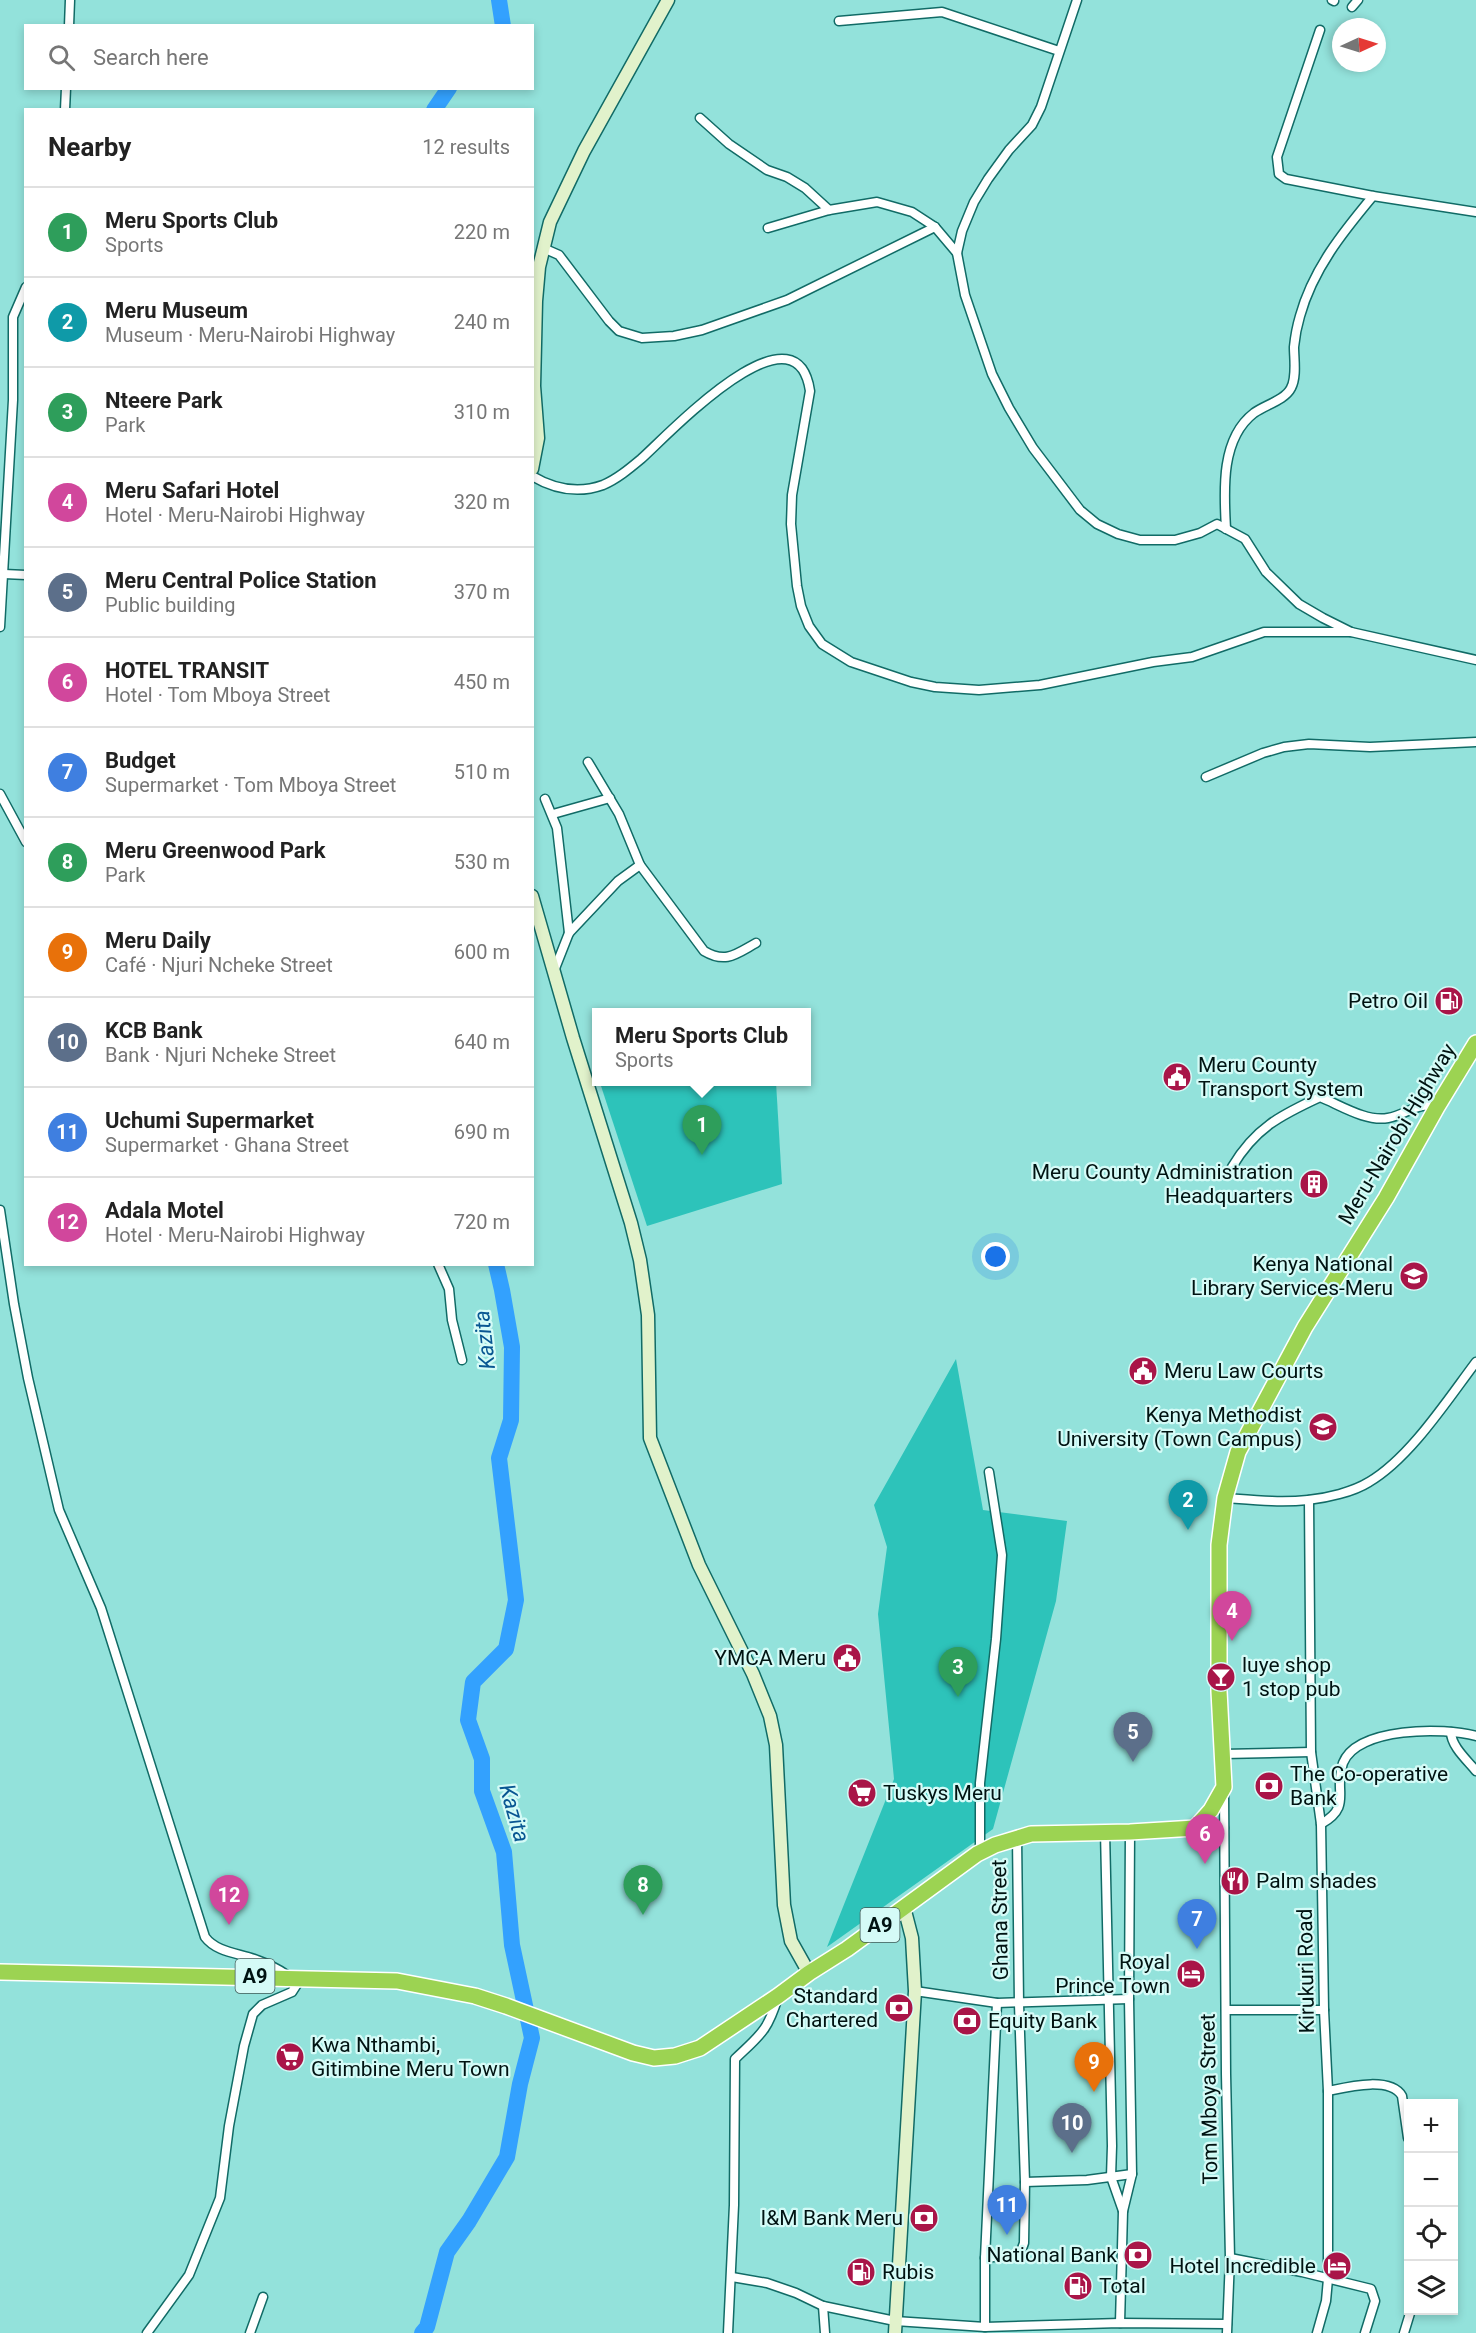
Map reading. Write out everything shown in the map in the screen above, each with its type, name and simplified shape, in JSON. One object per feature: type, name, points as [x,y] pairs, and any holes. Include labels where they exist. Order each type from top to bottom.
[{"type":"highway","name":"Meru-Nairobi Highway","points":[[1224,1787],[1220,1691],[1219,1545],[1225,1498],[1238,1452],[1305,1327],[1386,1198],[1476,1043]]},
{"type":"highway","points":[[1195,1828],[1211,1810],[1224,1787]]},
{"type":"highway","name":"A9","points":[[0,1972],[397,1981],[446,1990],[506,2006],[633,2053],[654,2058],[675,2056],[700,2048],[778,1996],[809,1972],[847,1949],[980,1853],[1031,1834],[1105,1831],[1130,1833],[1195,1828]]},
{"type":"street","points":[[69,24],[70,0]]},
{"type":"street","points":[[534,459],[538,438],[534,386],[536,301],[543,248],[550,222],[574,169],[668,0]]},
{"type":"street","points":[[1077,0],[1041,107],[1032,125],[1009,150],[974,202],[962,231],[957,253],[965,295],[992,374],[1033,448],[1080,510],[1097,524],[1118,534],[1140,540],[1175,540],[1200,533],[1217,524],[1245,539],[1266,572],[1299,604],[1351,632]]},
{"type":"street","points":[[839,21],[942,12],[1059,51]]},
{"type":"street","points":[[1320,30],[1277,157],[1279,174],[1286,179],[1373,196],[1476,212]]},
{"type":"street","points":[[65,108],[66,90]]},
{"type":"street","points":[[700,118],[729,144],[767,170],[787,177],[805,188],[829,210]]},
{"type":"street","points":[[1226,529],[1224,496],[1226,469],[1236,438],[1252,414],[1285,395],[1293,385],[1294,345],[1300,316],[1309,292],[1342,232],[1373,196]]},
{"type":"street","points":[[768,228],[829,210],[877,202],[912,212],[935,227],[957,253]]},
{"type":"street","points":[[543,248],[559,255],[619,331],[642,338],[674,336],[702,330],[787,300],[935,227]]},
{"type":"street","points":[[0,627],[13,400],[13,317],[24,292]]},
{"type":"street","points":[[534,477],[554,488],[583,489],[602,485],[615,479],[642,458],[728,381],[764,363],[787,360],[802,370],[810,391],[792,495],[791,524],[801,606],[809,626],[822,644],[851,663],[935,687],[979,690],[1040,685],[1153,662],[1192,657],[1264,632],[1351,632],[1476,660]]},
{"type":"street","points":[[4,574],[24,575]]},
{"type":"street","points":[[1206,777],[1263,753],[1284,747],[1309,744],[1370,747],[1476,742]]},
{"type":"street","points":[[588,762],[625,827],[640,865],[704,951],[720,959],[732,957],[756,943]]},
{"type":"street","points":[[0,794],[24,838]]},
{"type":"street","points":[[553,814],[610,798]]},
{"type":"street","points":[[545,799],[553,814],[560,846],[569,933]]},
{"type":"street","points":[[554,972],[569,933],[618,881],[640,865]]},
{"type":"street","points":[[534,903],[631,1223],[640,1260],[648,1315],[650,1438],[699,1565],[753,1674],[770,1716],[776,1745],[784,1905],[790,1941],[809,1972]]},
{"type":"street","points":[[1232,1167],[1243,1149],[1261,1130],[1282,1115],[1320,1097],[1373,1118],[1386,1118],[1421,1105],[1429,1104],[1437,1107]]},
{"type":"street","points":[[0,1210],[28,1378],[59,1510],[101,1608],[205,1937],[219,1948],[256,1959],[296,1977],[292,1992],[262,2005],[253,2014],[245,2038],[229,2126],[220,2198],[189,2275],[147,2333]]},
{"type":"street","points":[[439,1266],[449,1288],[452,1320],[462,1360]]},
{"type":"street","points":[[1225,1498],[1309,1500],[1338,1494],[1369,1482],[1426,1429],[1476,1362]]},
{"type":"street","points":[[980,1853],[980,1783],[996,1639],[1002,1555],[989,1472]]},
{"type":"street","name":"Kirukuri Road","points":[[1309,1500],[1311,1752],[1321,1824],[1324,2010],[1328,2091],[1328,2279],[1326,2301],[1317,2333]]},
{"type":"street","points":[[1321,1824],[1338,1811],[1343,1764],[1350,1752],[1358,1745],[1373,1739],[1415,1731],[1451,1732],[1476,1736]]},
{"type":"street","points":[[1451,1732],[1455,1745],[1476,1771]]},
{"type":"street","points":[[1222,1754],[1311,1752]]},
{"type":"street","name":"Tom Mboya Street","points":[[1224,1787],[1230,2258],[1227,2329]]},
{"type":"street","points":[[1195,1828],[1224,1828]]},
{"type":"street","points":[[1105,1831],[1111,2177],[1123,2211]]},
{"type":"street","points":[[1120,2323],[1123,2211],[1132,2174],[1129,1999],[1130,1833]]},
{"type":"street","name":"Ghana Street","points":[[985,2258],[1022,2252],[1024,2243],[1025,2182],[1019,2004],[1017,1838]]},
{"type":"street","points":[[895,2327],[915,1991],[912,1938],[904,1907]]},
{"type":"street","points":[[915,1991],[1019,2004],[1129,1999]]},
{"type":"street","points":[[728,2333],[732,2277],[735,2059],[763,2034],[778,1996]]},
{"type":"street","points":[[985,2327],[985,2258],[997,2003]]},
{"type":"street","points":[[1226,2010],[1324,2010]]},
{"type":"street","points":[[1328,2091],[1345,2087],[1391,2086],[1402,2096],[1404,2110]]},
{"type":"street","points":[[1025,2182],[1065,2182],[1132,2174]]},
{"type":"street","points":[[1230,2258],[1371,2289],[1375,2301],[1365,2333]]},
{"type":"street","points":[[732,2277],[767,2283],[823,2306],[895,2327],[1120,2323],[1227,2329]]},
{"type":"street","points":[[250,2333],[263,2297]]},
{"type":"street","points":[[823,2306],[825,2333]]},
{"type":"street","points":[[1404,2333],[1409,2315]]},
{"type":"shaded area","points":[[601,1086],[776,1086],[782,1184],[647,1226]]},
{"type":"shaded area","points":[[956,1359],[983,1510],[1067,1521],[1056,1601],[993,1829],[827,1947],[894,1779],[878,1614],[887,1547],[874,1505]]},
{"type":"waterway","name":"Kazita","points":[[499,0],[503,24]]},
{"type":"waterway","name":"Kazita","points":[[435,108],[448,90]]},
{"type":"waterway","name":"Kazita","points":[[422,2333],[427,2327],[447,2252],[469,2221],[507,2157],[520,2084],[532,2038],[512,1945],[504,1852],[482,1791],[482,1759],[468,1720],[473,1682],[506,1649],[516,1600],[499,1458],[511,1420],[512,1347],[496,1266]]},
{"type":"place","name":"Petro Oil","points":[[1449,1001]]},
{"type":"place","name":"Meru County Transport System","points":[[1177,1077]]},
{"type":"place","name":"Meru Sports Club","points":[[702,1155]]},
{"type":"place","name":"Meru County Administration Headquarters","points":[[1314,1184]]},
{"type":"place","name":"Kenya National Library Services-Meru","points":[[1414,1276]]},
{"type":"place","name":"Meru Law Courts","points":[[1143,1371]]},
{"type":"place","name":"Kenya Methodist University (Town Campus)","points":[[1323,1427]]},
{"type":"place","name":"Meru Museum","points":[[1188,1530]]},
{"type":"place","name":"Meru Safari Hotel","points":[[1232,1641]]},
{"type":"place","name":"YMCA Meru","points":[[847,1658]]},
{"type":"place","name":"luye shop 1 stop pub","points":[[1221,1677]]},
{"type":"place","name":"Nteere Park","points":[[958,1697]]},
{"type":"place","name":"Meru Central Police Station","points":[[1133,1762]]},
{"type":"place","name":"The Co-operative Bank","points":[[1269,1786]]},
{"type":"place","name":"Tuskys Meru","points":[[862,1793]]},
{"type":"place","name":"HOTEL TRANSIT","points":[[1205,1864]]},
{"type":"place","name":"Palm shades","points":[[1235,1881]]},
{"type":"place","name":"Meru Greenwood Park","points":[[643,1915]]},
{"type":"place","name":"Adala Motel","points":[[229,1925]]},
{"type":"place","name":"Budget","points":[[1197,1949]]},
{"type":"place","name":"Royal Prince Town","points":[[1191,1974]]},
{"type":"place","name":"Standard Chartered","points":[[899,2008]]},
{"type":"place","name":"Equity Bank","points":[[967,2021]]},
{"type":"place","name":"Kwa Nthambi, Gitimbine Meru Town","points":[[290,2057]]},
{"type":"place","name":"Meru Daily","points":[[1094,2092]]},
{"type":"place","name":"KCB Bank","points":[[1072,2153]]},
{"type":"place","name":"I&M Bank Meru","points":[[924,2218]]},
{"type":"place","name":"Uchumi Supermarket","points":[[1007,2235]]},
{"type":"place","name":"National Bank","points":[[1138,2255]]},
{"type":"place","name":"Hotel Incredible","points":[[1337,2266]]},
{"type":"place","name":"Rubis","points":[[861,2272]]},
{"type":"place","name":"Total","points":[[1078,2286]]}]
